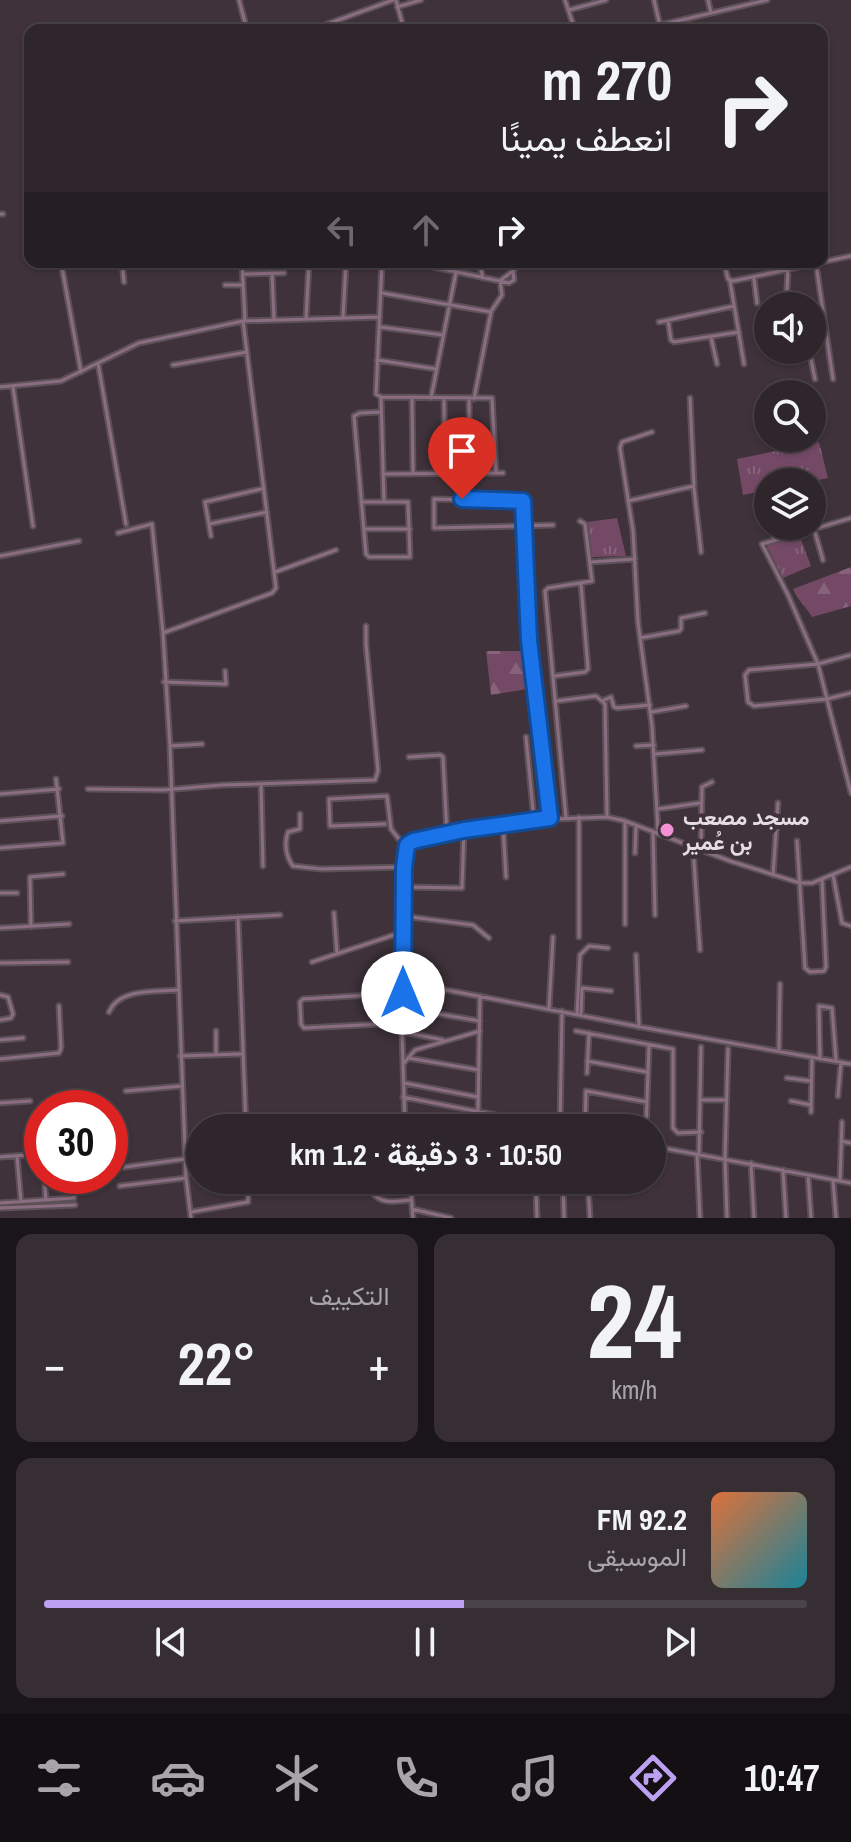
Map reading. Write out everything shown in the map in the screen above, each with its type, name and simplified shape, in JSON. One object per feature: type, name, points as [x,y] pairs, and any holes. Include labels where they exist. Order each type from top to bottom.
[{"type":"street","points":[[239,0],[245,24]]},
{"type":"street","points":[[328,24],[394,0],[402,24]]},
{"type":"street","points":[[397,7],[421,0]]},
{"type":"street","points":[[565,0],[573,24]]},
{"type":"street","points":[[569,10],[606,0]]},
{"type":"street","points":[[654,0],[660,24]]},
{"type":"street","points":[[708,0],[711,13]]},
{"type":"street","points":[[736,0],[738,7]]},
{"type":"street","points":[[674,24],[767,0]]},
{"type":"street","points":[[828,261],[851,256]]},
{"type":"street","points":[[63,268],[81,373]]},
{"type":"street","points":[[123,268],[124,282]]},
{"type":"street","points":[[163,633],[272,593],[276,588],[247,352],[242,268]]},
{"type":"street","points":[[306,319],[309,268]]},
{"type":"street","points":[[343,318],[346,268]]},
{"type":"street","points":[[382,268],[376,394],[381,397],[492,398],[496,473]]},
{"type":"street","points":[[435,268],[512,282],[514,270]]},
{"type":"street","points":[[431,398],[457,268]]},
{"type":"street","points":[[480,268],[483,278]]},
{"type":"street","points":[[726,268],[744,364]]},
{"type":"street","points":[[730,281],[797,268]]},
{"type":"street","points":[[816,268],[820,292]]},
{"type":"street","points":[[500,281],[514,270]]},
{"type":"street","points":[[787,292],[788,270]]},
{"type":"street","points":[[272,273],[274,319]]},
{"type":"street","points":[[243,274],[284,273]]},
{"type":"street","points":[[754,278],[756,292]]},
{"type":"street","points":[[474,399],[491,312],[502,295],[500,281]]},
{"type":"street","points":[[225,285],[243,285]]},
{"type":"street","points":[[380,293],[491,312]]},
{"type":"street","points":[[659,322],[734,306]]},
{"type":"street","points":[[0,387],[61,381],[139,343],[244,321],[380,317]]},
{"type":"street","points":[[668,320],[674,342],[739,332]]},
{"type":"street","points":[[379,327],[443,335]]},
{"type":"street","points":[[711,337],[717,364]]},
{"type":"street","points":[[826,341],[833,379]]},
{"type":"street","points":[[173,365],[247,352]]},
{"type":"street","points":[[377,360],[436,369]]},
{"type":"street","points":[[98,363],[126,524]]},
{"type":"street","points":[[812,364],[815,379]]},
{"type":"street","points":[[13,387],[33,526]]},
{"type":"street","points":[[381,397],[384,501]]},
{"type":"street","points":[[412,398],[413,473]]},
{"type":"street","points":[[690,398],[701,552]]},
{"type":"street","points":[[444,399],[445,474]]},
{"type":"street","points":[[469,399],[470,474]]},
{"type":"street","points":[[361,502],[408,502],[410,557],[367,556],[361,502],[355,413],[381,412]]},
{"type":"street","points":[[652,432],[620,445],[655,754],[658,809],[655,915]]},
{"type":"street","points":[[383,474],[503,473]]},
{"type":"street","points":[[628,501],[694,486]]},
{"type":"street","points":[[211,536],[205,502],[263,489]]},
{"type":"street","points":[[550,818],[529,640],[524,526],[523,501],[434,499],[434,528],[524,526],[553,525]]},
{"type":"street","points":[[209,524],[267,512]]},
{"type":"street","points":[[826,525],[851,518]]},
{"type":"street","points":[[566,818],[546,589],[592,581],[585,524],[580,521]]},
{"type":"street","points":[[118,533],[152,524],[170,746],[186,1178],[128,1185]]},
{"type":"street","points":[[364,529],[410,529]]},
{"type":"street","points":[[770,540],[763,542],[762,546],[795,609],[818,664],[851,793]]},
{"type":"street","points":[[817,540],[823,560]]},
{"type":"street","points":[[0,556],[79,541]]},
{"type":"street","points":[[275,572],[336,550]]},
{"type":"street","points":[[591,562],[635,559]]},
{"type":"street","points":[[554,676],[588,669],[581,584]]},
{"type":"street","points":[[640,638],[679,631],[681,618],[705,613]]},
{"type":"street","points":[[88,789],[371,781],[377,777],[366,626]]},
{"type":"street","points":[[851,655],[818,664],[749,670],[745,675],[748,702],[754,706],[827,699],[851,693]]},
{"type":"street","points":[[164,682],[226,684],[225,671]]},
{"type":"street","points":[[557,701],[596,696],[606,709],[607,817]]},
{"type":"street","points":[[602,701],[611,697],[617,708],[650,705]]},
{"type":"street","points":[[651,712],[686,706]]},
{"type":"street","points":[[526,737],[534,820]]},
{"type":"street","points":[[170,746],[202,744]]},
{"type":"street","points":[[636,746],[654,745]]},
{"type":"street","points":[[655,754],[702,750]]},
{"type":"street","points":[[409,757],[440,755],[444,760],[447,834]]},
{"type":"street","points":[[0,848],[63,843],[56,779]]},
{"type":"street","points":[[701,850],[700,803],[703,785],[712,782]]},
{"type":"street","points":[[261,784],[263,866]]},
{"type":"street","points":[[0,794],[59,789]]},
{"type":"street","points":[[385,824],[330,826],[329,799],[387,796],[391,829],[405,846],[402,1022],[404,1114]]},
{"type":"street","points":[[658,809],[700,803]]},
{"type":"street","points":[[773,875],[778,803]]},
{"type":"street","points":[[300,814],[300,829],[288,832],[286,839],[288,860],[293,866],[321,869],[404,867]]},
{"type":"street","points":[[0,821],[62,816]]},
{"type":"street","points":[[579,817],[579,937]]},
{"type":"street","points":[[405,846],[413,841],[503,824],[550,818],[607,817],[800,883],[812,883],[851,867]]},
{"type":"street","points":[[625,821],[625,924]]},
{"type":"street","points":[[503,824],[506,877]]},
{"type":"street","points":[[635,853],[636,825]]},
{"type":"street","points":[[404,887],[462,888],[464,830]]},
{"type":"street","points":[[797,841],[805,968],[810,972],[824,971],[826,967],[822,879]]},
{"type":"street","points":[[693,847],[700,950]]},
{"type":"street","points":[[31,927],[30,877],[63,874]]},
{"type":"street","points":[[833,874],[842,923],[851,926]]},
{"type":"street","points":[[0,893],[17,893]]},
{"type":"street","points":[[334,913],[337,954]]},
{"type":"street","points":[[175,921],[280,915]]},
{"type":"street","points":[[403,916],[473,925],[489,938]]},
{"type":"street","points":[[238,917],[245,1114]]},
{"type":"street","points":[[0,928],[69,924]]},
{"type":"street","points":[[312,962],[403,932]]},
{"type":"street","points":[[549,1009],[553,937]]},
{"type":"street","points":[[579,1014],[580,955],[589,946],[608,948]]},
{"type":"street","points":[[636,955],[639,1027]]},
{"type":"street","points":[[0,963],[68,962]]},
{"type":"street","points":[[404,982],[851,1064]]},
{"type":"street","points":[[779,1049],[780,984]]},
{"type":"street","points":[[579,1014],[582,988],[611,991]]},
{"type":"street","points":[[109,1012],[115,1002],[125,996],[177,990]]},
{"type":"street","points":[[402,1022],[304,1028],[300,1002],[303,999],[403,993]]},
{"type":"street","points":[[0,995],[8,997],[13,1014],[11,1018],[0,1020]]},
{"type":"street","points":[[478,1112],[480,996]]},
{"type":"street","points":[[0,1059],[59,1053],[59,1006]]},
{"type":"street","points":[[820,1059],[818,1008],[832,1007],[838,1096]]},
{"type":"street","points":[[403,1008],[480,1021]]},
{"type":"street","points":[[561,1114],[562,1011]]},
{"type":"street","points":[[216,1031],[216,1055]]},
{"type":"street","points":[[402,1064],[415,1050],[480,1031]]},
{"type":"street","points":[[576,1031],[674,1050],[675,1132],[701,1132]]},
{"type":"street","points":[[402,1032],[446,1041]]},
{"type":"street","points":[[587,1073],[589,1033]]},
{"type":"street","points":[[0,1040],[23,1038]]},
{"type":"street","points":[[647,1114],[649,1045]]},
{"type":"street","points":[[700,1218],[701,1047]]},
{"type":"street","points":[[727,1218],[728,1049]]},
{"type":"street","points":[[180,1056],[241,1054]]},
{"type":"street","points":[[811,1112],[812,1057]]},
{"type":"street","points":[[408,1058],[479,1070]]},
{"type":"street","points":[[587,1061],[647,1072]]},
{"type":"street","points":[[787,1078],[811,1081]]},
{"type":"street","points":[[403,1083],[478,1097]]},
{"type":"street","points":[[128,1091],[182,1086]]},
{"type":"street","points":[[585,1114],[586,1091],[647,1102]]},
{"type":"street","points":[[403,1097],[488,1114]]},
{"type":"street","points":[[702,1100],[726,1100]]},
{"type":"street","points":[[0,1103],[24,1101]]},
{"type":"street","points":[[791,1101],[811,1105]]},
{"type":"street","points":[[840,1181],[842,1122]]},
{"type":"street","points":[[841,1141],[851,1143]]},
{"type":"street","points":[[666,1148],[851,1183]]},
{"type":"street","points":[[0,1157],[24,1155]]},
{"type":"street","points":[[17,1156],[21,1202]]},
{"type":"street","points":[[128,1167],[185,1159]]},
{"type":"street","points":[[751,1163],[754,1218]]},
{"type":"street","points":[[783,1170],[786,1218]]},
{"type":"street","points":[[808,1175],[811,1218]]},
{"type":"street","points":[[833,1180],[836,1218]]},
{"type":"street","points":[[46,1194],[46,1200]]},
{"type":"street","points":[[0,1206],[74,1198],[74,1194]]},
{"type":"street","points":[[188,1194],[191,1215],[248,1202],[248,1194]]},
{"type":"street","points":[[374,1194],[378,1200],[388,1203],[411,1200]]},
{"type":"street","points":[[411,1194],[413,1218]]},
{"type":"street","points":[[536,1194],[537,1218]]},
{"type":"street","points":[[563,1194],[564,1218]]},
{"type":"street","points":[[589,1194],[590,1218]]},
{"type":"street","points":[[0,1206],[75,1205]]},
{"type":"street","points":[[412,1209],[451,1218]]},
{"type":"green space","points":[[771,452],[822,452],[826,468],[754,468],[754,493],[743,495],[737,459]]},
{"type":"green space","points":[[617,518],[626,556],[592,557],[587,522]]},
{"type":"green space","points":[[801,540],[811,566],[783,578],[766,544]]},
{"type":"green space","points":[[851,567],[851,606],[812,617],[793,589]]},
{"type":"green space","points":[[486,651],[527,651],[530,685],[527,689],[491,695]]},
{"type":"place","name":"مسجد مصعب بن عُمير","points":[[667,830]]},
{"type":"route","points":[[403,993],[404,867],[407,845],[464,830],[550,818],[529,640],[523,501],[462,499]]}]
